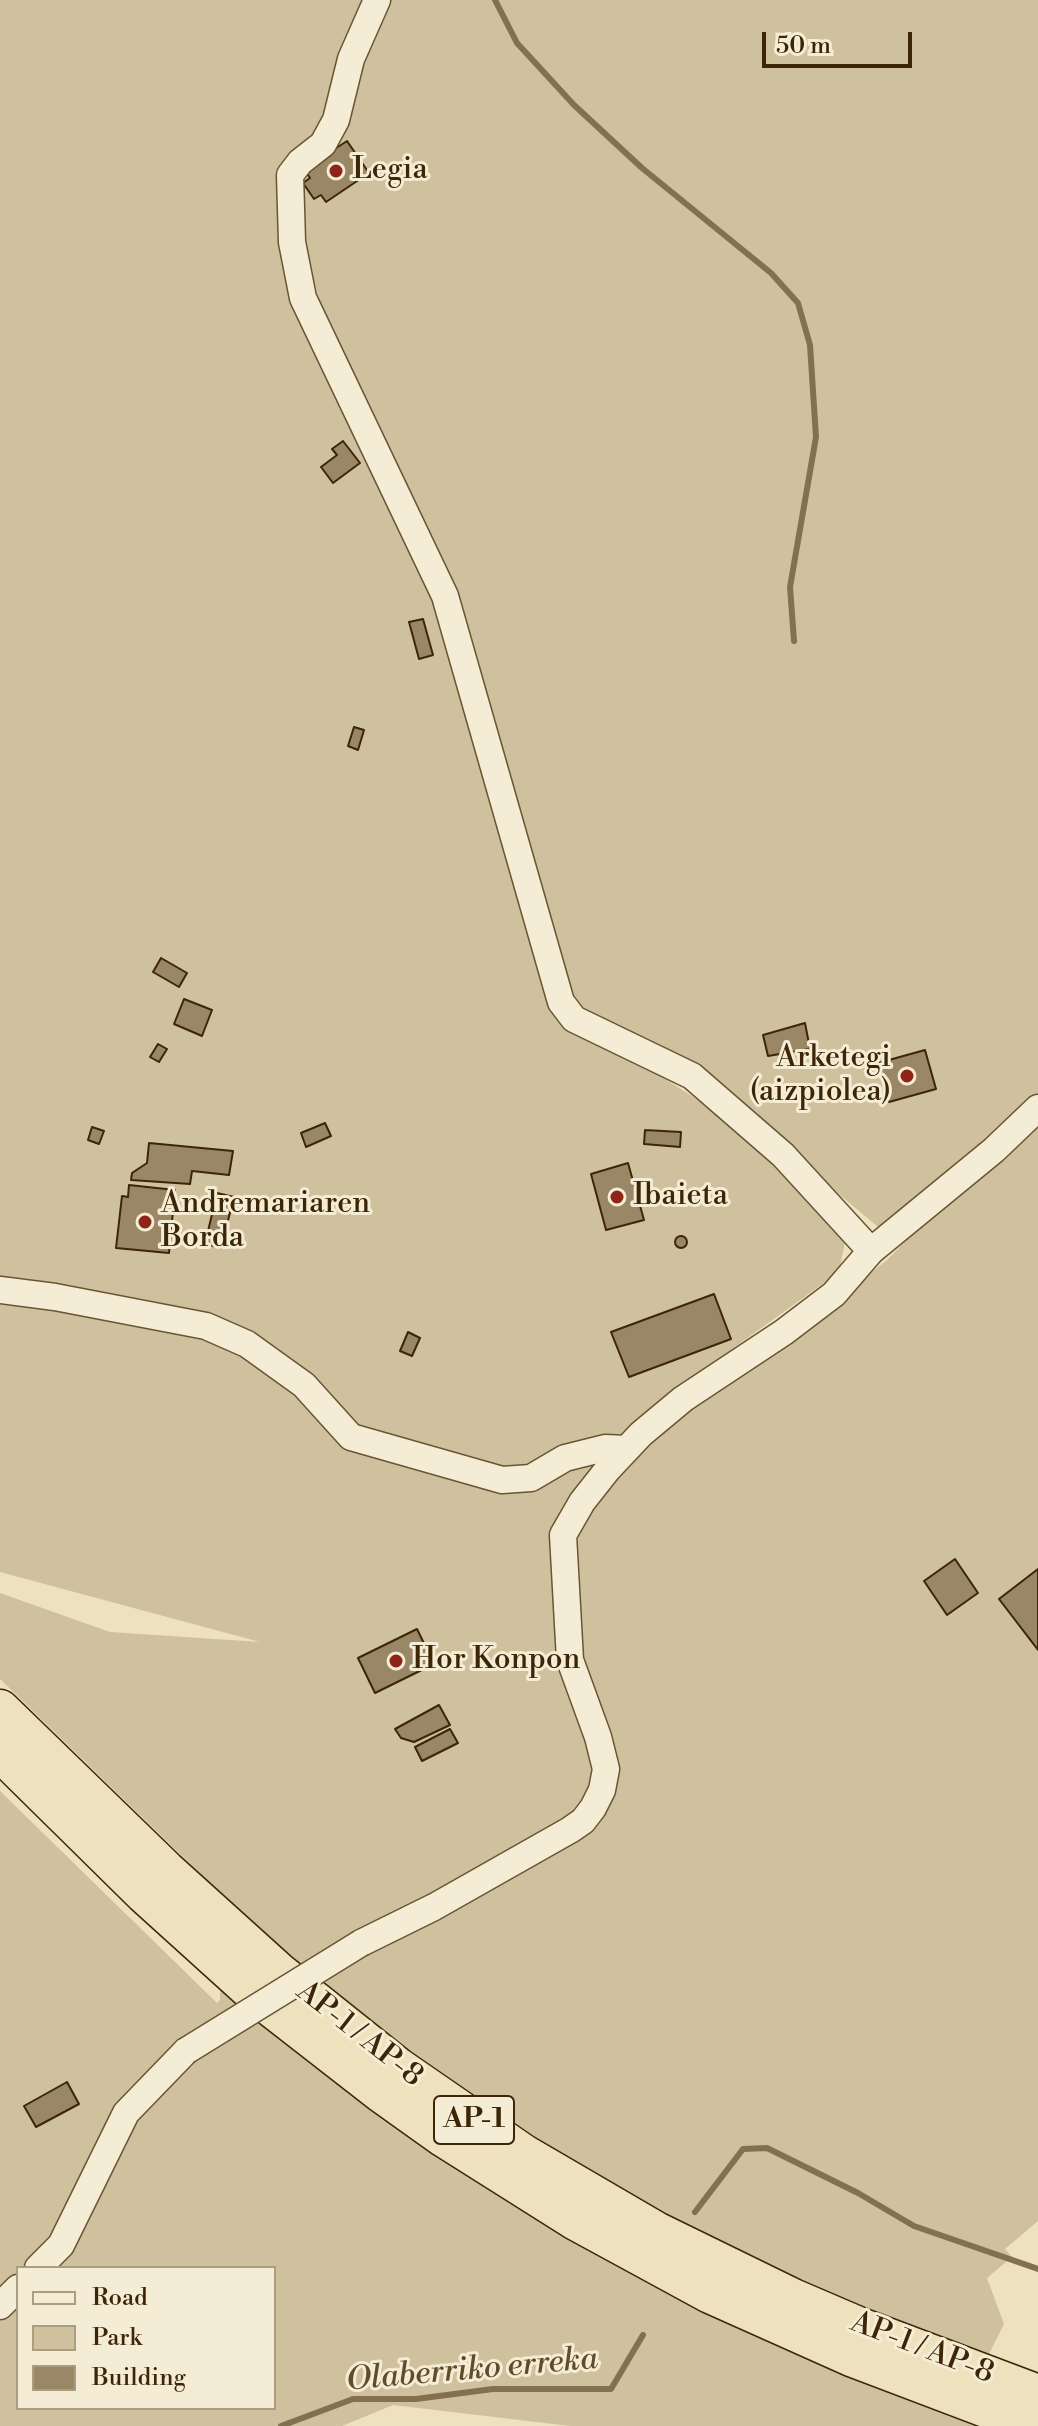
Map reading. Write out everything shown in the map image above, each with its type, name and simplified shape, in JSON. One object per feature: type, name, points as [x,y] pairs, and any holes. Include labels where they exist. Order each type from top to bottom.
[{"type":"highway","name":"AP-1 / AP-8","points":[[0,1709],[166,1870],[279,1972],[398,2067],[524,2154],[656,2231],[751,2279],[863,2328],[1038,2394]]},
{"type":"highway","name":"AP-1 / AP-8","points":[[0,1752],[144,1894],[259,1998],[356,2075],[444,2138],[574,2220],[710,2294],[851,2357],[1033,2426]]},
{"type":"street","points":[[377,0],[351,59],[336,120],[323,144],[300,162],[290,175],[292,242],[303,298],[445,596],[561,1002],[574,1019],[692,1076],[783,1155],[871,1251]]},
{"type":"street","points":[[40,2266],[61,2245],[126,2113],[186,2051],[361,1943],[434,1907],[583,1821],[602,1790],[606,1769],[598,1737],[570,1660],[563,1535],[582,1502],[627,1449],[683,1399],[784,1332],[834,1294],[871,1251],[943,1194],[1038,1108]]},
{"type":"street","points":[[0,1290],[55,1297],[206,1326],[247,1344],[304,1385],[351,1437],[502,1480],[531,1478],[565,1458],[605,1448],[627,1449]]},
{"type":"street","points":[[0,2306],[16,2290]]},
{"type":"green space","points":[[0,0],[1038,0],[1038,2221],[1005,2249],[1012,2257],[987,2278],[1004,2324],[979,2374],[1038,2426],[570,2426],[393,2405],[342,2426],[0,2426],[0,1791],[217,2003],[220,2000],[221,1894],[0,1679],[0,1593],[110,1632],[260,1642],[0,1572]],"holes":[[[579,1023],[739,1110],[884,1232],[1026,1119],[887,1260],[754,1368],[685,1397],[721,1357],[839,1272],[846,1237],[724,1117]]]},
{"type":"building","name":"Legia","points":[[347,141],[369,173],[326,202],[321,195],[314,199],[303,183],[310,178],[304,169]]},
{"type":"building","points":[[343,441],[360,463],[333,483],[321,467],[337,455],[332,449]]},
{"type":"building","points":[[423,619],[433,655],[419,659],[409,622]]},
{"type":"building","points":[[354,727],[364,730],[358,750],[348,746]]},
{"type":"building","points":[[161,958],[187,973],[179,987],[153,972]]},
{"type":"building","points":[[184,999],[212,1010],[202,1036],[174,1024]]},
{"type":"building","points":[[805,1023],[810,1049],[768,1056],[763,1035]]},
{"type":"building","points":[[158,1044],[167,1049],[159,1062],[150,1057]]},
{"type":"building","name":"Arketegi (aizpiolea)","points":[[925,1050],[936,1089],[889,1102],[878,1063]]},
{"type":"building","points":[[325,1123],[331,1136],[306,1147],[301,1133]]},
{"type":"building","points":[[92,1127],[104,1131],[99,1144],[88,1140]]},
{"type":"building","points":[[645,1130],[681,1132],[680,1147],[644,1144]]},
{"type":"building","points":[[149,1143],[233,1151],[229,1175],[192,1171],[190,1184],[131,1180],[132,1173],[147,1163]]},
{"type":"building","name":"Ibaieta","points":[[628,1163],[644,1220],[606,1230],[591,1174]]},
{"type":"building","name":"Andremariaren Borda","points":[[129,1185],[175,1190],[169,1253],[116,1248],[122,1196],[128,1197]]},
{"type":"building","points":[[217,1193],[234,1197],[221,1248],[205,1244]]},
{"type":"building","points":[[681,1236],[687,1242],[681,1248],[675,1242]]},
{"type":"building","points":[[714,1294],[731,1339],[629,1377],[611,1332]]},
{"type":"building","points":[[408,1332],[420,1338],[412,1356],[400,1351]]},
{"type":"building","points":[[955,1559],[978,1593],[947,1615],[924,1581]]},
{"type":"building","points":[[1038,1569],[1038,1650],[999,1599]]},
{"type":"building","name":"Hor Konpon","points":[[417,1629],[434,1664],[375,1693],[358,1658]]},
{"type":"building","points":[[439,1705],[450,1725],[414,1742],[401,1738],[395,1729]]},
{"type":"building","points":[[450,1729],[458,1743],[422,1761],[415,1747]]},
{"type":"building","points":[[67,2082],[79,2104],[36,2127],[24,2106]]},
{"type":"waterway","points":[[495,0],[517,43],[574,105],[642,168],[771,273],[798,303],[810,345],[816,437],[790,587],[794,641]]},
{"type":"waterway","name":"Olaberriko erreka","points":[[695,2212],[743,2149],[767,2148],[858,2193],[914,2226],[1038,2269]]},
{"type":"waterway","name":"Olaberriko erreka","points":[[281,2426],[353,2399],[416,2399],[493,2389],[611,2389],[643,2335]]},
{"type":"place","name":"Legia","points":[[336,171]]},
{"type":"place","name":"Arketegi (aizpiolea)","points":[[907,1076]]},
{"type":"place","name":"Ibaieta","points":[[617,1197]]},
{"type":"place","name":"Andremariaren Borda","points":[[145,1222]]},
{"type":"place","name":"Hor Konpon","points":[[396,1661]]}]
